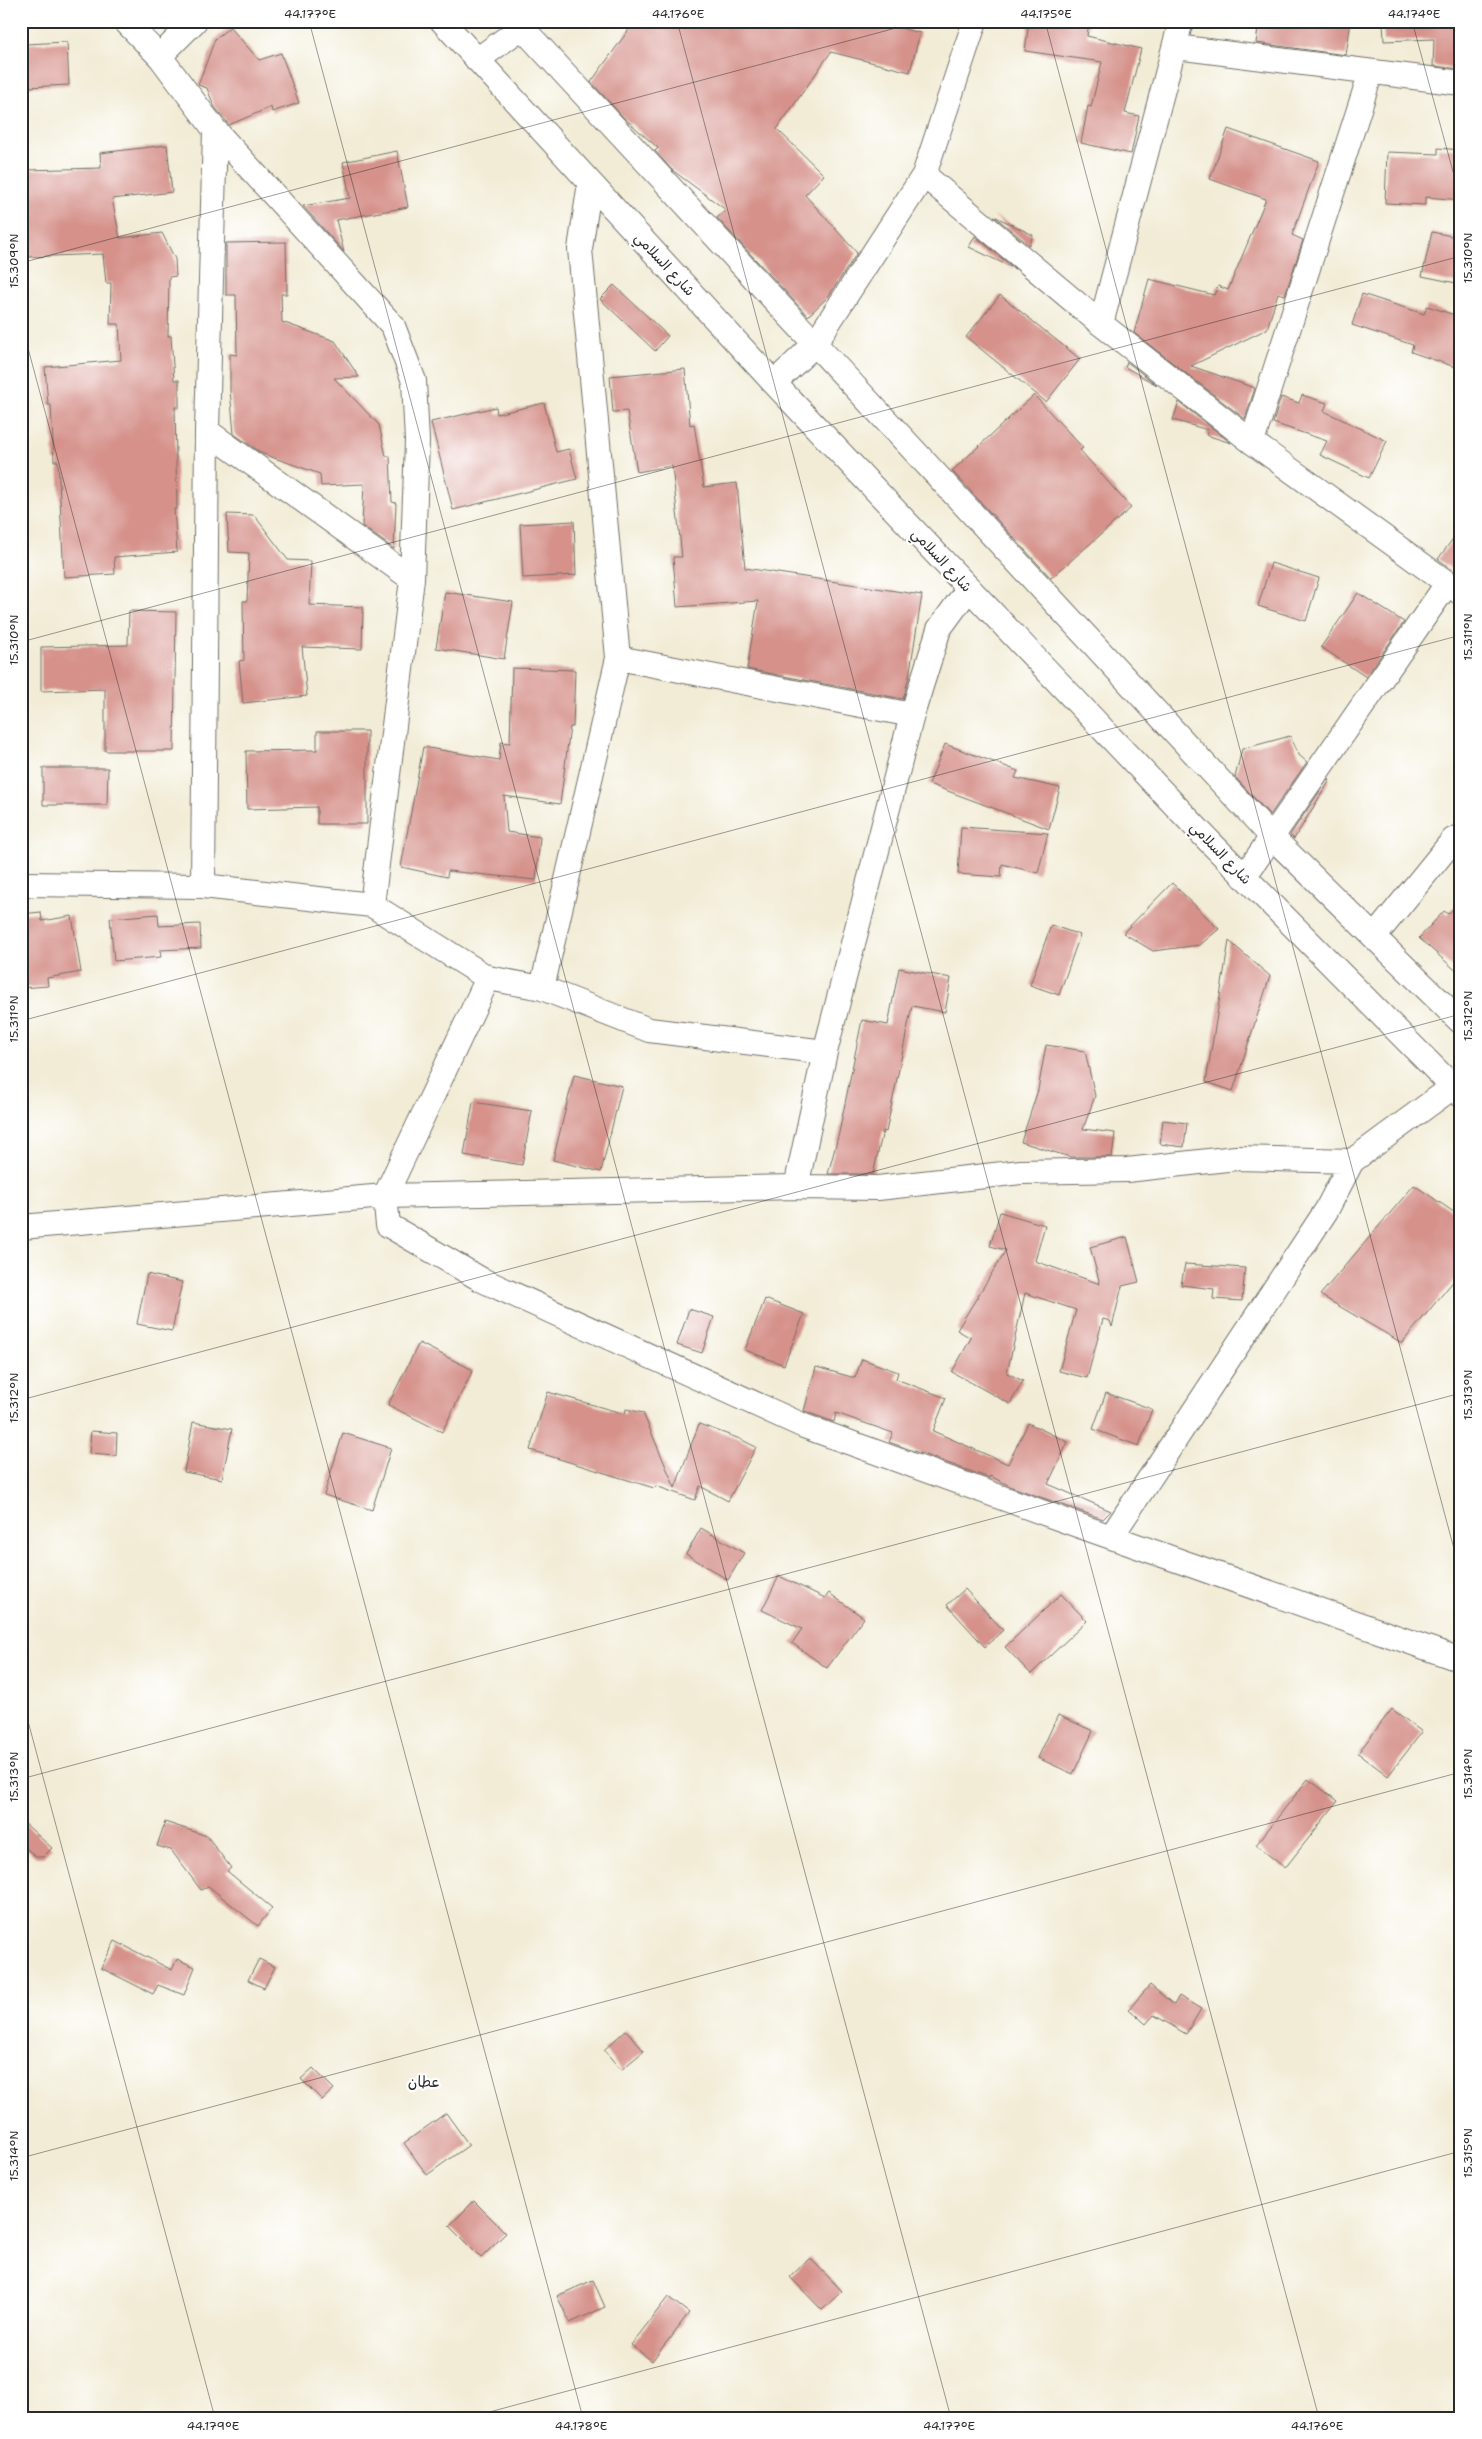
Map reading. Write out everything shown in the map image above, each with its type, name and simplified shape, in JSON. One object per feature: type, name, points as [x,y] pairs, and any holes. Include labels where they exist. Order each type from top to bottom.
[{"type":"street","points":[[125,21],[160,56],[215,130],[393,326],[414,381],[417,441],[412,579],[372,905]]},
{"type":"street","points":[[160,56],[194,21]]},
{"type":"street","name":"شارع السلامي","points":[[442,21],[774,383],[1244,877],[1458,1088]]},
{"type":"street","points":[[774,383],[814,345],[924,176],[975,21]]},
{"type":"street","points":[[1101,324],[1182,21]]},
{"type":"street","points":[[477,60],[520,23],[814,345],[1273,838],[1461,1022]]},
{"type":"street","points":[[1176,47],[1461,83]]},
{"type":"street","points":[[1252,442],[1371,72]]},
{"type":"street","points":[[203,886],[207,431],[215,130]]},
{"type":"street","points":[[924,176],[1101,324],[1252,442],[1454,589],[1244,877]]},
{"type":"street","points":[[542,988],[618,658],[580,249],[590,183]]},
{"type":"street","points":[[207,431],[412,579]]},
{"type":"street","points":[[796,1187],[825,1052],[912,715],[939,629],[969,588]]},
{"type":"street","points":[[618,658],[912,715]]},
{"type":"street","points":[[1375,936],[1453,840],[1461,836]]},
{"type":"street","points":[[21,884],[203,886],[372,905],[488,978],[542,988],[649,1030],[825,1052]]},
{"type":"street","points":[[488,978],[386,1196],[388,1225],[482,1280],[804,1426],[1111,1537],[1461,1660]]},
{"type":"street","points":[[1111,1537],[1326,1211],[1352,1161],[1458,1088]]},
{"type":"street","points":[[21,1227],[386,1196],[796,1187],[878,1188],[1021,1172],[1127,1170],[1236,1158],[1352,1161]]},
{"type":"building","points":[[635,21],[873,21],[920,33],[910,72],[831,52],[777,129],[824,175],[805,195],[857,253],[828,297],[808,316],[717,218],[726,210],[672,170],[655,151],[658,148],[622,116],[591,82]]},
{"type":"building","points":[[1029,21],[1089,21],[1087,36],[1141,49],[1125,113],[1139,116],[1131,154],[1081,143],[1088,106],[1091,107],[1102,62],[1025,51]]},
{"type":"building","points":[[1259,21],[1351,21],[1346,55],[1256,43]]},
{"type":"building","points":[[1383,21],[1461,21],[1461,69],[1433,66],[1434,39],[1384,41]]},
{"type":"building","points":[[230,27],[259,60],[281,53],[299,103],[272,112],[271,107],[229,125],[214,106],[207,88],[198,85],[215,39]]},
{"type":"building","points":[[67,42],[69,85],[27,87],[25,44]]},
{"type":"building","points":[[1228,129],[1319,161],[1292,235],[1303,240],[1285,295],[1278,293],[1267,329],[1191,366],[1255,388],[1245,419],[1134,333],[1149,279],[1214,295],[1218,286],[1228,290],[1266,199],[1210,179]]},
{"type":"building","points":[[167,145],[172,192],[112,199],[120,238],[162,233],[175,259],[176,276],[169,277],[168,336],[171,336],[174,380],[179,380],[179,407],[175,407],[177,509],[174,509],[177,552],[114,557],[115,574],[64,577],[58,461],[54,461],[51,405],[48,405],[45,367],[121,360],[119,324],[110,324],[111,283],[106,283],[103,254],[27,257],[26,170],[101,168],[100,153]]},
{"type":"building","points":[[1438,148],[1461,150],[1461,200],[1425,197],[1425,205],[1385,203],[1387,152],[1438,154]]},
{"type":"building","points":[[397,151],[408,207],[336,220],[344,252],[303,206],[350,198],[343,162]]},
{"type":"building","points":[[994,216],[1033,235],[1029,245]]},
{"type":"building","points":[[1432,232],[1461,238],[1461,284],[1422,276]]},
{"type":"building","points":[[975,236],[1015,269],[969,247]]},
{"type":"building","points":[[286,242],[287,294],[281,294],[282,322],[335,341],[359,377],[334,378],[379,425],[386,456],[390,456],[392,502],[396,503],[394,549],[362,526],[364,484],[321,486],[320,474],[263,454],[234,434],[230,390],[230,354],[237,355],[236,295],[226,295],[226,243]]},
{"type":"building","points":[[614,285],[668,336],[655,351],[600,299]]},
{"type":"building","points":[[1362,294],[1424,314],[1427,306],[1461,317],[1461,369],[1411,352],[1413,345],[1352,325]]},
{"type":"building","points":[[1000,295],[1080,359],[1046,402],[966,337]]},
{"type":"building","points":[[1127,362],[1157,385],[1125,367]]},
{"type":"building","points":[[685,369],[690,425],[694,424],[704,487],[737,483],[745,568],[922,595],[909,677],[903,699],[747,669],[758,601],[677,607],[673,557],[682,557],[672,466],[637,472],[627,411],[613,412],[610,376]]},
{"type":"building","points":[[1034,395],[1083,448],[1080,450],[1131,508],[1051,578],[952,471]]},
{"type":"building","points":[[1302,395],[1327,403],[1324,411],[1387,441],[1369,478],[1320,455],[1327,441],[1273,423],[1281,397],[1299,403]]},
{"type":"building","points":[[1179,402],[1231,443],[1206,435],[1208,430],[1173,420]]},
{"type":"building","points":[[544,403],[556,452],[569,449],[577,479],[453,510],[431,422],[496,407],[497,414]]},
{"type":"building","points":[[227,514],[254,515],[288,560],[311,561],[309,605],[363,607],[362,649],[302,647],[307,696],[243,703],[239,661],[244,660],[243,601],[247,601],[249,553],[229,552]]},
{"type":"building","points":[[574,521],[576,575],[523,578],[520,524]]},
{"type":"building","points":[[1461,528],[1461,576],[1438,559]]},
{"type":"building","points":[[1271,563],[1319,578],[1306,621],[1258,606]]},
{"type":"building","points":[[445,592],[513,602],[504,659],[436,648]]},
{"type":"building","points":[[1358,593],[1404,622],[1366,677],[1321,647]]},
{"type":"building","points":[[129,611],[176,612],[174,751],[105,751],[105,689],[41,691],[41,647],[128,645]]},
{"type":"building","points":[[512,668],[575,670],[573,727],[570,727],[560,804],[504,796],[507,832],[540,837],[536,880],[448,871],[447,877],[401,867],[423,747],[499,760],[501,742],[510,743]]},
{"type":"building","points":[[317,731],[367,731],[367,824],[317,824],[317,807],[247,809],[246,751],[317,750]]},
{"type":"building","points":[[1290,736],[1299,755],[1307,762],[1270,815],[1235,777],[1242,749]]},
{"type":"building","points":[[945,744],[1018,771],[1015,778],[1060,788],[1049,829],[929,784]]},
{"type":"building","points":[[43,768],[108,768],[107,805],[43,805]]},
{"type":"building","points":[[1328,779],[1330,780],[1294,839],[1290,835]]},
{"type":"building","points":[[961,827],[1048,833],[1038,873],[1002,864],[1001,877],[958,874]]},
{"type":"building","points":[[1172,883],[1219,929],[1200,945],[1153,951],[1123,933]]},
{"type":"building","points":[[1461,900],[1461,975],[1419,938],[1444,911],[1448,914]]},
{"type":"building","points":[[41,912],[42,921],[72,916],[81,972],[47,978],[48,986],[21,988],[21,914]]},
{"type":"building","points":[[158,914],[159,926],[200,924],[201,948],[160,950],[161,957],[114,961],[110,918]]},
{"type":"building","points":[[1051,925],[1080,935],[1059,995],[1030,985]]},
{"type":"building","points":[[1229,941],[1270,976],[1233,1091],[1206,1082]]},
{"type":"building","points":[[899,968],[951,978],[945,1012],[912,1006],[886,1132],[883,1131],[873,1174],[828,1174],[839,1133],[862,1020],[888,1025]]},
{"type":"building","points":[[1046,1045],[1085,1051],[1095,1096],[1083,1129],[1115,1133],[1112,1157],[1070,1157],[1021,1142],[1038,1090]]},
{"type":"building","points":[[574,1075],[622,1086],[601,1172],[553,1160]]},
{"type":"building","points":[[473,1102],[532,1111],[522,1165],[464,1155]]},
{"type":"building","points":[[1163,1120],[1187,1123],[1184,1147],[1160,1144]]},
{"type":"building","points":[[1414,1185],[1461,1217],[1461,1272],[1402,1343],[1320,1295]]},
{"type":"building","points":[[1000,1212],[1045,1225],[1035,1261],[1100,1284],[1090,1247],[1127,1237],[1139,1282],[1122,1286],[1112,1327],[1110,1321],[1103,1319],[1087,1378],[1059,1371],[1076,1310],[1025,1293],[1007,1373],[1023,1381],[1010,1404],[952,1372],[971,1338],[957,1330],[1006,1250],[990,1246]]},
{"type":"building","points":[[1185,1264],[1245,1268],[1242,1301],[1213,1299],[1214,1289],[1181,1285]]},
{"type":"building","points":[[147,1274],[182,1282],[172,1331],[137,1324]]},
{"type":"building","points":[[765,1299],[804,1314],[784,1365],[745,1350]]},
{"type":"building","points":[[689,1309],[714,1317],[702,1353],[677,1345]]},
{"type":"building","points":[[419,1343],[473,1370],[442,1432],[388,1405]]},
{"type":"building","points":[[862,1359],[898,1372],[896,1379],[946,1398],[933,1431],[1008,1464],[1028,1423],[1068,1442],[1048,1484],[1111,1511],[1103,1519],[1012,1487],[990,1476],[989,1478],[889,1442],[893,1433],[836,1413],[834,1422],[804,1411],[816,1367],[855,1378]]},
{"type":"building","points":[[548,1392],[625,1414],[626,1409],[643,1413],[675,1488],[699,1424],[756,1447],[728,1501],[700,1486],[695,1500],[656,1486],[654,1488],[530,1450]]},
{"type":"building","points":[[1106,1393],[1152,1409],[1139,1446],[1093,1429]]},
{"type":"building","points":[[193,1422],[232,1429],[222,1479],[184,1472]]},
{"type":"building","points":[[91,1431],[117,1433],[116,1456],[89,1454]]},
{"type":"building","points":[[343,1433],[391,1448],[372,1510],[324,1495]]},
{"type":"building","points":[[701,1528],[744,1553],[728,1580],[686,1554]]},
{"type":"building","points":[[779,1576],[825,1598],[829,1593],[864,1618],[827,1668],[792,1643],[802,1629],[762,1610]]},
{"type":"building","points":[[965,1589],[1003,1630],[985,1647],[947,1605]]},
{"type":"building","points":[[1061,1594],[1087,1621],[1031,1674],[1005,1647]]},
{"type":"building","points":[[1392,1709],[1422,1732],[1388,1776],[1358,1753]]},
{"type":"building","points":[[1058,1715],[1093,1731],[1073,1774],[1038,1758]]},
{"type":"building","points":[[1308,1779],[1338,1801],[1285,1868],[1256,1845]]},
{"type":"building","points":[[21,1820],[52,1848],[43,1857],[36,1857],[21,1844]]},
{"type":"building","points":[[165,1822],[207,1836],[231,1868],[227,1871],[272,1908],[258,1926],[208,1886],[201,1890],[171,1850],[157,1846]]},
{"type":"building","points":[[115,1941],[172,1970],[177,1959],[195,1967],[184,1995],[158,1985],[153,1994],[101,1968]]},
{"type":"building","points":[[259,1959],[275,1967],[264,1988],[248,1980]]},
{"type":"building","points":[[1150,1985],[1174,2005],[1179,1996],[1201,2009],[1186,2034],[1154,2015],[1146,2024],[1129,2009]]},
{"type":"building","points":[[626,2030],[644,2051],[621,2070],[604,2050]]},
{"type":"building","points":[[313,2068],[334,2089],[322,2100],[301,2079]]},
{"type":"building","points":[[446,2113],[469,2145],[427,2175],[404,2143]]},
{"type":"building","points":[[474,2201],[506,2233],[481,2258],[449,2226]]},
{"type":"building","points":[[810,2258],[842,2291],[822,2310],[790,2277]]},
{"type":"building","points":[[593,2280],[605,2307],[570,2323],[557,2296]]},
{"type":"building","points":[[668,2297],[689,2313],[652,2361],[631,2345]]},
{"type":"district","name":"عطان","points":[[424,2082]]}]
